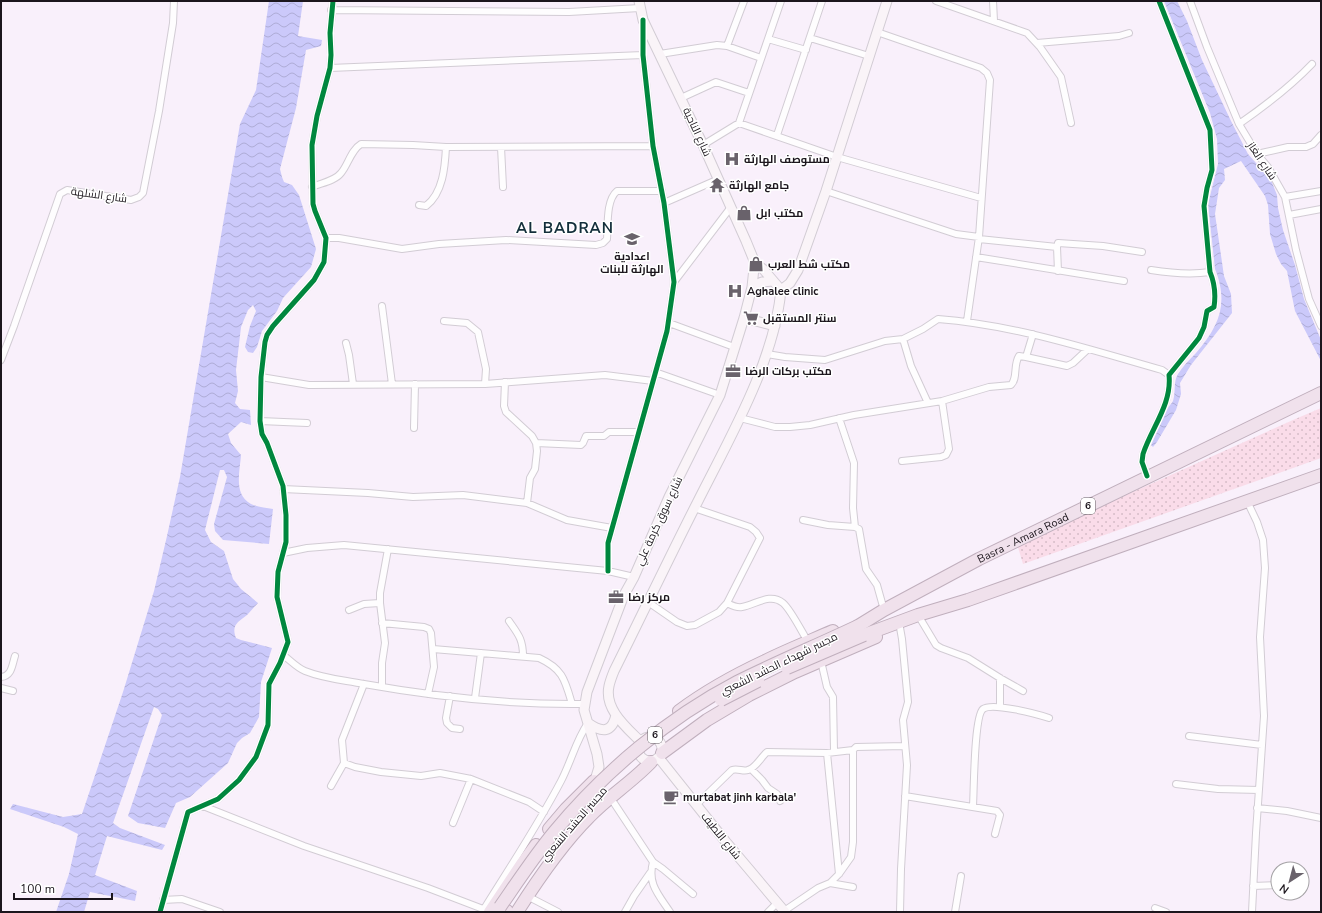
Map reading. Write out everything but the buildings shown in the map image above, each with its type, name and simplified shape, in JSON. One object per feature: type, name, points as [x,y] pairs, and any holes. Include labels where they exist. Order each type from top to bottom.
[{"type":"highway","name":"Basra - Amara Road","points":[[861,631],[884,610],[979,559],[1147,476],[1321,393]]},
{"type":"highway","name":"6","points":[[861,631],[899,622],[968,600],[1321,475]]},
{"type":"highway","points":[[499,911],[522,864],[566,809],[605,771],[657,728],[699,696],[759,663],[884,610]]},
{"type":"highway","points":[[499,911],[527,896],[576,830],[610,797],[657,758],[708,720],[749,695],[790,674],[891,631],[899,622]]},
{"type":"highway","name":"مجسر شهداء الحشد الشعبي","points":[[499,911],[542,848],[564,821],[610,773],[643,744],[696,706],[737,682],[861,631]]},
{"type":"highway","points":[[605,771],[613,771],[617,773],[621,780],[620,788]]},
{"type":"main road","points":[[642,741],[639,755],[646,761],[657,758],[661,744],[658,740],[642,741],[616,715],[610,703],[608,687],[614,671],[740,418],[767,354],[775,326],[781,290],[790,283],[798,270],[826,191],[887,1]]},
{"type":"main road","name":"شارع الناحية","points":[[640,4],[643,20],[704,145],[755,263]]},
{"type":"main road","points":[[755,263],[781,290]]},
{"type":"main road","name":"شارع سوق كرمة علي","points":[[595,780],[599,767],[598,754],[584,710],[587,692],[600,654],[624,595],[634,577],[670,497],[720,395],[744,318],[752,287],[755,263]]},
{"type":"main road","points":[[752,287],[762,282],[773,281]]},
{"type":"main road","points":[[744,318],[775,326]]},
{"type":"main road","points":[[588,723],[596,729],[605,730],[611,727],[615,721],[616,715]]},
{"type":"main road","name":"شارع اللطيف","points":[[657,758],[784,912]]},
{"type":"street","name":"شارع الشلهة","points":[[1,360],[60,194],[67,190],[131,200],[139,197],[142,193],[159,111],[173,23],[174,1]]},
{"type":"street","points":[[160,912],[188,812],[218,799],[239,780],[256,757],[268,725],[269,684],[288,642],[278,597],[278,572],[286,542],[283,489],[267,443],[262,434],[260,421],[261,377],[267,335],[273,326],[314,280],[321,269],[326,255],[326,238],[315,211],[312,187],[312,145],[330,68],[331,10],[333,1]]},
{"type":"street","points":[[727,46],[744,1]]},
{"type":"street","points":[[704,145],[739,123],[781,1]]},
{"type":"street","points":[[777,135],[822,1]]},
{"type":"street","points":[[936,1],[1027,33],[1037,43],[1061,77],[1071,123]]},
{"type":"street","points":[[993,1],[994,21]]},
{"type":"street","points":[[1147,476],[1142,462],[1143,454],[1166,402],[1170,385],[1169,375],[1199,338],[1204,327],[1206,311],[1214,307],[1216,293],[1214,280],[1210,272],[1204,206],[1206,188],[1212,170],[1210,130],[1159,1]]},
{"type":"street","name":"شارع الغاز","points":[[1190,1],[1207,47],[1239,124],[1257,154],[1268,167],[1285,197],[1296,250],[1309,299],[1321,326]]},
{"type":"street","points":[[331,10],[568,12],[640,4]]},
{"type":"street","points":[[608,571],[608,543],[667,332],[674,282],[664,203],[653,146],[643,55],[643,20]]},
{"type":"street","points":[[877,32],[981,68],[987,73],[990,80],[979,238],[967,321]]},
{"type":"street","points":[[1037,43],[1119,36],[1129,33]]},
{"type":"street","points":[[810,38],[870,56]]},
{"type":"street","points":[[768,39],[806,50]]},
{"type":"street","points":[[660,54],[717,45],[727,46],[761,58]]},
{"type":"street","points":[[330,68],[643,55]]},
{"type":"street","points":[[1239,124],[1262,109],[1312,64]]},
{"type":"street","points":[[681,98],[716,82],[749,93]]},
{"type":"street","points":[[739,123],[837,157],[981,198]]},
{"type":"street","points":[[1257,154],[1288,147],[1306,147],[1313,144],[1321,135]]},
{"type":"street","points":[[312,187],[334,179],[341,173],[356,149],[361,144],[446,147],[653,146]]},
{"type":"street","points":[[419,205],[426,206],[432,202],[438,192],[445,166],[446,147]]},
{"type":"street","points":[[501,147],[503,187]]},
{"type":"street","points":[[664,203],[718,180]]},
{"type":"street","points":[[326,238],[339,238],[402,249],[439,244],[506,240],[596,246],[603,243],[607,238],[610,201],[613,194],[617,191],[662,191]]},
{"type":"street","points":[[826,191],[956,234],[1057,247]]},
{"type":"street","points":[[1285,197],[1321,191]]},
{"type":"street","points":[[674,282],[731,207]]},
{"type":"street","points":[[1289,215],[1321,209]]},
{"type":"street","points":[[1058,271],[1058,243],[1103,246],[1142,252]]},
{"type":"street","points":[[976,257],[1124,281]]},
{"type":"street","points":[[1151,270],[1168,273],[1197,274],[1210,272]]},
{"type":"street","points":[[382,306],[392,384]]},
{"type":"street","points":[[767,354],[785,358],[825,360],[885,341],[903,339],[923,330],[938,319],[967,321],[1033,334],[1162,370],[1169,375]]},
{"type":"street","points":[[444,321],[467,323],[478,332],[486,369],[485,384]]},
{"type":"street","points":[[668,323],[734,347]]},
{"type":"street","points":[[1026,357],[1033,334]]},
{"type":"street","points":[[903,339],[911,366],[928,403]]},
{"type":"street","points":[[346,343],[353,384]]},
{"type":"street","points":[[740,418],[775,427],[790,428],[839,418],[942,401],[990,387],[1011,385],[1014,382],[1016,361],[1020,356],[1067,366],[1073,363],[1088,349]]},
{"type":"street","points":[[656,372],[720,395]]},
{"type":"street","points":[[261,377],[309,385],[485,384],[606,375],[653,381]]},
{"type":"street","points":[[505,382],[504,406],[506,412],[532,436],[536,443],[537,450],[535,469],[530,478],[527,503]]},
{"type":"street","points":[[414,428],[415,384]]},
{"type":"street","points":[[902,461],[940,458],[946,455],[949,449],[942,401]]},
{"type":"street","points":[[839,418],[854,463],[855,527]]},
{"type":"street","points":[[260,421],[307,423]]},
{"type":"street","points":[[536,443],[581,445],[584,443],[586,436],[604,436],[609,432],[638,432]]},
{"type":"street","points":[[283,489],[368,493],[413,497],[463,495],[527,503],[568,520],[612,528]]},
{"type":"street","points":[[1247,502],[1258,522],[1263,540],[1265,568],[1260,637],[1264,716],[1257,808],[1252,912]]},
{"type":"street","points":[[648,602],[677,622],[687,626],[695,625],[719,612],[727,603],[760,538],[750,527],[694,508]]},
{"type":"street","points":[[803,520],[828,526],[855,527],[859,529],[863,561],[866,569],[877,585],[884,610]]},
{"type":"street","points":[[283,553],[307,548],[344,545],[608,571],[634,577]]},
{"type":"street","points":[[382,687],[382,663],[385,643],[380,593],[388,549]]},
{"type":"street","points":[[727,603],[741,607],[765,599],[774,598],[782,602],[808,642]]},
{"type":"street","points":[[349,610],[364,604],[380,603]]},
{"type":"street","points":[[918,615],[936,645],[968,658],[1023,691]]},
{"type":"street","points":[[509,621],[520,636],[523,644],[523,656]]},
{"type":"street","points":[[899,622],[908,702],[903,720],[907,765],[900,912]]},
{"type":"street","points":[[382,623],[424,627],[429,629],[431,633],[434,668],[428,694]]},
{"type":"street","points":[[433,649],[539,658],[551,663],[565,680],[572,704]]},
{"type":"street","points":[[475,698],[481,653]]},
{"type":"street","points":[[283,655],[304,670],[326,678],[428,694],[550,704],[584,704]]},
{"type":"street","points":[[1,677],[10,673],[15,656]]},
{"type":"street","points":[[821,661],[827,686],[833,697],[834,751]]},
{"type":"street","points":[[1000,678],[1000,706]]},
{"type":"street","points":[[331,786],[344,763],[342,740],[364,684]]},
{"type":"street","points":[[1,688],[13,691]]},
{"type":"street","points":[[450,696],[446,723],[452,728],[460,729]]},
{"type":"street","points":[[973,806],[976,737],[982,710],[987,707],[1000,706],[1036,713],[1049,718]]},
{"type":"street","points":[[203,806],[304,846],[499,911],[544,812],[568,767],[581,733],[588,723]]},
{"type":"street","points":[[1188,736],[1262,745]]},
{"type":"street","points":[[696,805],[732,770],[736,769],[746,771],[751,769],[762,755],[767,752],[827,753],[853,750],[856,747],[905,746]]},
{"type":"street","points":[[784,912],[818,888],[830,882],[839,874],[851,858],[853,842],[853,750]]},
{"type":"street","points":[[827,753],[839,874]]},
{"type":"street","points":[[344,763],[355,767],[381,772],[421,776],[440,773],[471,779],[529,802],[544,812]]},
{"type":"street","points":[[751,769],[768,788],[776,794],[780,801]]},
{"type":"street","points":[[453,823],[471,779]]},
{"type":"street","points":[[1176,784],[1218,789],[1259,790]]},
{"type":"street","points":[[905,796],[997,811],[1000,815],[995,834]]},
{"type":"street","points":[[610,797],[653,862],[663,868],[693,894]]},
{"type":"street","points":[[1257,808],[1287,811],[1321,818]]},
{"type":"street","points":[[653,862],[650,879],[670,912]]},
{"type":"street","points":[[625,912],[634,896],[651,873]]},
{"type":"street","points":[[955,912],[961,876]]},
{"type":"street","points":[[830,882],[853,887]]},
{"type":"street","points":[[1253,886],[1270,885]]},
{"type":"street","points":[[527,896],[558,912]]},
{"type":"street","points":[[163,900],[182,899],[220,912]]},
{"type":"street","points":[[768,912],[777,903]]},
{"type":"street","points":[[1155,908],[1166,912]]},
{"type":"shaded area","points":[[1321,408],[1321,458],[1023,564],[1017,544]]},
{"type":"water","points":[[269,1],[303,1],[298,36],[322,40],[321,46],[306,50],[296,108],[280,169],[284,182],[292,185],[299,195],[316,249],[311,267],[283,298],[277,311],[262,331],[257,347],[253,353],[248,352],[245,347],[250,326],[256,311],[253,305],[248,310],[241,327],[236,370],[238,391],[235,403],[240,409],[250,410],[251,425],[241,422],[228,434],[231,443],[241,455],[239,482],[245,500],[259,507],[273,509],[269,544],[223,540],[215,531],[214,524],[227,477],[224,470],[220,470],[205,530],[211,542],[224,551],[233,579],[241,589],[258,603],[236,624],[234,630],[236,638],[272,648],[261,682],[259,717],[250,733],[237,743],[228,763],[190,797],[176,803],[165,828],[138,823],[128,816],[162,715],[158,709],[154,707],[113,823],[120,828],[165,845],[162,850],[107,836],[95,875],[137,891],[135,901],[90,892],[84,912],[56,912],[69,874],[78,834],[64,827],[10,809],[13,804],[63,817],[82,814],[123,692],[154,591],[180,477],[240,124],[256,90]]},
{"type":"water","points":[[1164,1],[1177,1],[1187,21],[1202,60],[1248,154],[1271,180],[1277,195],[1278,208],[1283,230],[1295,265],[1304,299],[1321,340],[1321,361],[1295,311],[1287,271],[1281,264],[1276,254],[1270,234],[1268,205],[1265,196],[1241,161],[1224,169],[1225,180],[1219,188],[1215,214],[1224,276],[1231,294],[1232,313],[1191,365],[1180,383],[1181,394],[1176,410],[1153,447],[1151,445],[1168,407],[1173,401],[1176,377],[1211,333],[1216,324],[1221,304],[1221,293],[1215,269],[1208,204],[1218,164],[1217,139],[1210,113]]},
{"type":"cycle path","points":[[160,912],[188,812],[218,799],[239,780],[256,757],[268,725],[269,684],[280,663],[288,642],[277,597],[278,572],[286,542],[286,515],[283,486],[267,443],[262,434],[260,421],[261,377],[267,335],[273,326],[314,280],[324,262],[326,238],[313,204],[312,145],[317,116],[330,68],[330,33],[333,1]]},
{"type":"cycle path","points":[[1147,476],[1142,462],[1143,454],[1164,406],[1169,386],[1169,375],[1199,338],[1204,327],[1207,311],[1214,307],[1215,298],[1215,289],[1210,272],[1204,206],[1212,170],[1210,130],[1159,1]]},
{"type":"cycle path","points":[[608,571],[608,543],[667,331],[674,282],[664,203],[653,146],[643,55],[643,20]]},
{"type":"place","name":"مستوصف الهارثة","points":[[732,159]]},
{"type":"place","name":"جامع الهارثة","points":[[717,185]]},
{"type":"place","name":"مكتب ابل","points":[[744,213]]},
{"type":"place","name":"اعدادية الهارثة للبنات","points":[[632,239]]},
{"type":"place","name":"مكتب شط العرب","points":[[756,264]]},
{"type":"place","name":"Aghalee clinic","points":[[735,291]]},
{"type":"place","name":"سنتر المستقبل","points":[[751,318]]},
{"type":"place","name":"مكتب بركات الرضا","points":[[733,371]]},
{"type":"place","name":"مركز رضا","points":[[616,597]]},
{"type":"place","name":"murtabat jinh karbala'","points":[[671,797]]},
{"type":"district","name":"AL BADRAN","points":[[565,228]]}]
